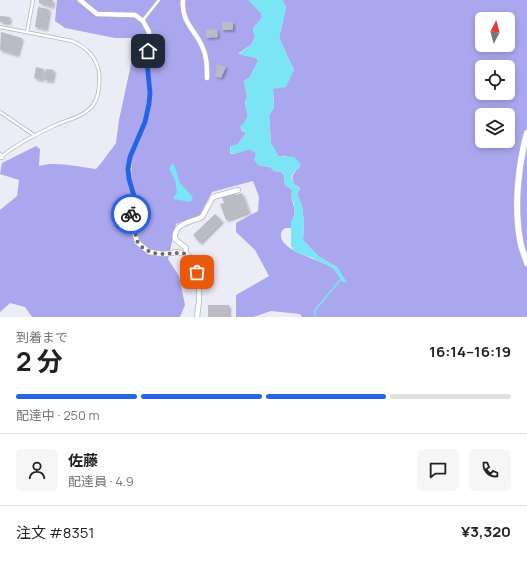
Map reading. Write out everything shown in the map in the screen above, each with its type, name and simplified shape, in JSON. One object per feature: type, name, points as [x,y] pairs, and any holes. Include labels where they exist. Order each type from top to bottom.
[{"type":"street","points":[[80,0],[97,14],[136,15],[143,21],[149,32],[147,62],[150,93],[149,104],[145,122],[130,157],[128,169],[134,196],[131,219],[137,242],[149,252],[163,254],[178,252],[186,254],[192,259],[198,278],[199,301],[197,317]]},
{"type":"street","points":[[183,0],[185,17],[188,26],[202,46],[205,54],[207,78]]},
{"type":"street","points":[[527,133],[520,172],[518,219],[520,241],[527,263]]},
{"type":"street","points":[[186,254],[186,248],[184,245],[178,242],[175,238],[177,228],[182,224],[202,217],[213,197],[238,190]]},
{"type":"lane","points":[[27,32],[33,0]]},
{"type":"lane","points":[[143,21],[159,0]]},
{"type":"lane","points":[[0,27],[72,41],[82,46],[92,55],[95,60],[99,78],[98,96],[94,105],[88,111],[76,118],[34,135],[0,157]]},
{"type":"lane","points":[[0,112],[34,135]]},
{"type":"shaded area","points":[[57,0],[249,0],[261,13],[262,18],[254,27],[253,30],[255,37],[251,45],[239,54],[256,58],[258,61],[250,77],[244,81],[247,97],[245,103],[248,116],[241,130],[246,133],[238,144],[230,147],[230,153],[233,154],[250,149],[256,153],[258,165],[270,167],[274,171],[281,172],[284,175],[285,185],[292,190],[292,199],[295,211],[291,228],[284,229],[282,231],[282,240],[294,250],[333,268],[342,281],[346,282],[337,267],[318,256],[303,240],[304,222],[302,206],[297,194],[300,188],[296,186],[292,178],[297,169],[300,167],[286,156],[278,156],[271,143],[269,116],[274,107],[273,89],[294,70],[279,38],[286,7],[282,0],[527,0],[527,317],[302,317],[300,314],[271,311],[253,317],[236,317],[236,295],[269,276],[255,250],[236,232],[236,223],[258,211],[259,197],[253,181],[212,192],[199,216],[176,224],[168,259],[179,276],[185,305],[180,317],[32,317],[25,307],[10,303],[0,312],[0,210],[17,196],[19,180],[0,174],[2,163],[36,146],[40,149],[39,166],[60,164],[96,169],[116,143],[119,120],[133,55],[131,38],[115,38],[65,28],[55,21]]},
{"type":"water","points":[[248,0],[282,0],[286,7],[279,38],[294,70],[286,87],[273,89],[274,107],[269,116],[271,143],[278,156],[294,157],[301,164],[292,175],[292,180],[300,189],[297,194],[302,206],[304,222],[303,240],[318,256],[337,267],[347,283],[342,281],[333,268],[313,258],[295,252],[291,246],[291,222],[295,214],[292,190],[285,185],[284,175],[281,172],[274,171],[270,167],[258,165],[254,160],[256,153],[250,149],[234,154],[230,152],[231,146],[238,144],[246,133],[240,128],[248,116],[245,106],[247,97],[244,81],[250,77],[258,61],[256,58],[239,54],[251,45],[255,37],[253,31],[254,27],[262,18],[261,13]]},
{"type":"water","points":[[174,164],[180,183],[193,197],[191,202],[173,199],[177,192],[175,180],[169,169],[171,165]]},
{"type":"building","points":[[39,0],[53,0],[52,8],[39,3]]},
{"type":"building","points":[[38,7],[49,9],[46,29],[35,27]]},
{"type":"building","points":[[0,16],[10,17],[9,23],[0,22]]},
{"type":"building","points":[[222,22],[233,22],[233,30],[222,30]]},
{"type":"building","points":[[217,29],[218,37],[206,38],[206,30]]},
{"type":"building","points":[[1,32],[22,38],[17,55],[0,50]]},
{"type":"building","points":[[217,64],[226,67],[221,78],[215,76],[217,69],[215,68]]},
{"type":"building","points":[[36,67],[44,69],[42,80],[34,78]]},
{"type":"building","points":[[46,69],[54,70],[52,81],[44,80]]},
{"type":"building","points":[[235,193],[236,195],[242,193],[249,212],[226,220],[220,204],[224,203],[222,197]]},
{"type":"building","points":[[215,214],[222,221],[200,243],[193,235]]},
{"type":"building","points":[[208,305],[229,305],[229,317],[208,317]]},
{"type":"waterway","points":[[315,317],[315,310],[341,279]]},
{"type":"way so far","points":[[131,214],[137,242],[149,252],[157,254],[178,252],[186,254],[192,259],[197,272]]},
{"type":"route","points":[[131,214],[134,196],[128,169],[130,157],[145,122],[149,104],[150,93],[147,62],[148,51]]}]
